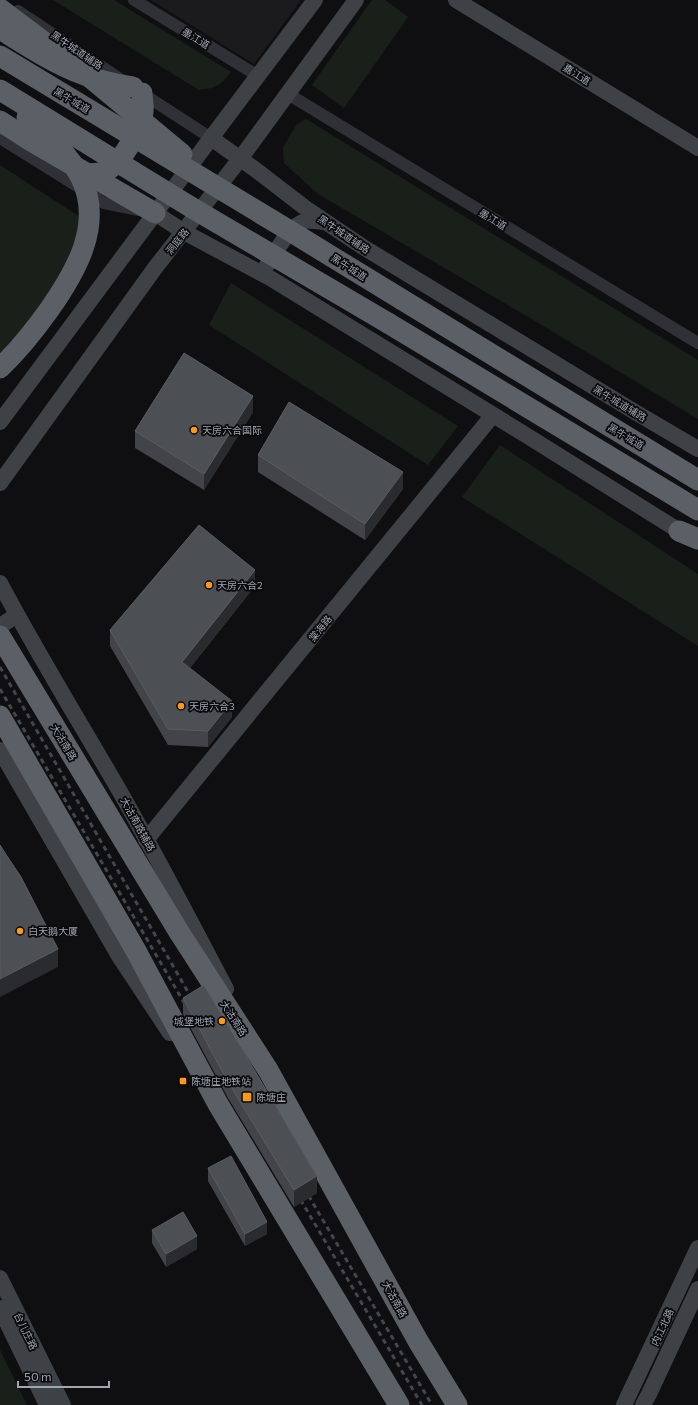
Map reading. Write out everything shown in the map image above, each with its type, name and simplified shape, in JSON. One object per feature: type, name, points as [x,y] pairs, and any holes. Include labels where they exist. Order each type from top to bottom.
[{"type":"highway","points":[[0,9],[81,70],[231,195]]},
{"type":"highway","points":[[0,29],[34,50],[81,74],[137,90],[143,112],[137,129],[125,153],[104,172],[88,174]]},
{"type":"highway","name":"黑牛城道","points":[[0,56],[698,480]]},
{"type":"highway","points":[[0,91],[194,209],[388,323],[698,510]]},
{"type":"highway","points":[[0,91],[66,156],[82,180],[88,200],[89,220],[84,246],[71,276],[61,293],[26,342],[0,368]]},
{"type":"highway","points":[[0,121],[31,141],[155,213]]},
{"type":"highway","points":[[679,531],[698,539]]},
{"type":"highway","name":"大沽南路","points":[[0,636],[179,932],[268,1070],[418,1341],[456,1405]]},
{"type":"highway","points":[[0,716],[135,948],[218,1104],[399,1405]]},
{"type":"main road","points":[[0,422],[315,0]]},
{"type":"main road","name":"洞庭路","points":[[0,483],[155,268],[240,159],[356,0]]},
{"type":"main road","name":"嘉江道","points":[[456,0],[698,148]]},
{"type":"main road","name":"黑牛城道辅路","points":[[211,138],[326,223],[370,252],[698,449]]},
{"type":"main road","points":[[155,213],[184,232],[270,278],[698,543]]},
{"type":"main road","points":[[270,278],[267,265],[284,240],[298,224],[307,220],[326,223]]},
{"type":"main road","points":[[0,410],[17,398]]},
{"type":"main road","name":"棠海路","points":[[146,840],[493,415]]},
{"type":"main road","name":"大沽南路辅路","points":[[0,583],[119,791],[191,921],[268,1070]]},
{"type":"main road","points":[[0,626],[17,615]]},
{"type":"main road","points":[[0,750],[119,956],[218,1104]]},
{"type":"main road","name":"内江北路","points":[[624,1405],[698,1248]]},
{"type":"main road","name":"台儿庄路","points":[[0,1278],[63,1405]]},
{"type":"main road","name":"内江北路","points":[[643,1405],[698,1289]]},
{"type":"main road","name":"台儿庄路","points":[[0,1308],[47,1405]]},
{"type":"street","name":"黑牛城道辅路","points":[[2,0],[211,138]]},
{"type":"street","name":"墨江道","points":[[134,0],[258,76]]},
{"type":"street","name":"墨江道","points":[[288,94],[698,343]]},
{"type":"street","points":[[0,138],[104,203],[155,213]]},
{"type":"shaded area","points":[[53,0],[114,0],[231,72],[218,86],[199,90]]},
{"type":"shaded area","points":[[151,0],[301,0],[254,64]]},
{"type":"shaded area","points":[[372,0],[385,0],[408,17],[344,108],[312,85]]},
{"type":"shaded area","points":[[306,119],[698,360],[698,419],[530,318],[318,194],[284,163],[283,147],[297,124]]},
{"type":"shaded area","points":[[0,165],[80,217],[76,248],[0,378]]},
{"type":"shaded area","points":[[231,283],[458,426],[428,465],[209,325]]},
{"type":"shaded area","points":[[500,445],[698,574],[698,646],[462,497]]},
{"type":"shaded area","points":[[0,1350],[27,1405],[0,1405]]},
{"type":"building","name":"天房六合国际","points":[[184,353],[253,396],[204,474],[135,431]]},
{"type":"building","points":[[289,402],[403,472],[365,524],[258,455]]},
{"type":"building","points":[[199,525],[255,570],[182,662],[232,701],[208,731],[168,729],[110,630]]},
{"type":"building","name":"白天鹅大厦","points":[[0,845],[21,877],[58,949],[0,979]]},
{"type":"building","points":[[204,985],[317,1176],[294,1190],[228,1082],[183,998]]},
{"type":"building","points":[[231,1156],[267,1222],[245,1234],[208,1168]]},
{"type":"building","points":[[183,1212],[197,1236],[166,1254],[152,1230]]},
{"type":"railway","points":[[0,667],[195,1004]]},
{"type":"railway","points":[[0,689],[189,1011]]},
{"type":"railway","points":[[304,1188],[432,1405]]},
{"type":"railway","points":[[296,1192],[422,1405]]},
{"type":"place","name":"天房六合国际","points":[[194,430]]},
{"type":"place","name":"天房六合2","points":[[209,585]]},
{"type":"place","name":"天房六合3","points":[[181,706]]},
{"type":"place","name":"白天鹅大厦","points":[[20,931]]},
{"type":"place","name":"城堡地铁","points":[[222,1021]]},
{"type":"place","name":"陈塘庄地铁站","points":[[183,1081]]},
{"type":"place","name":"陈塘庄","points":[[247,1097]]}]
